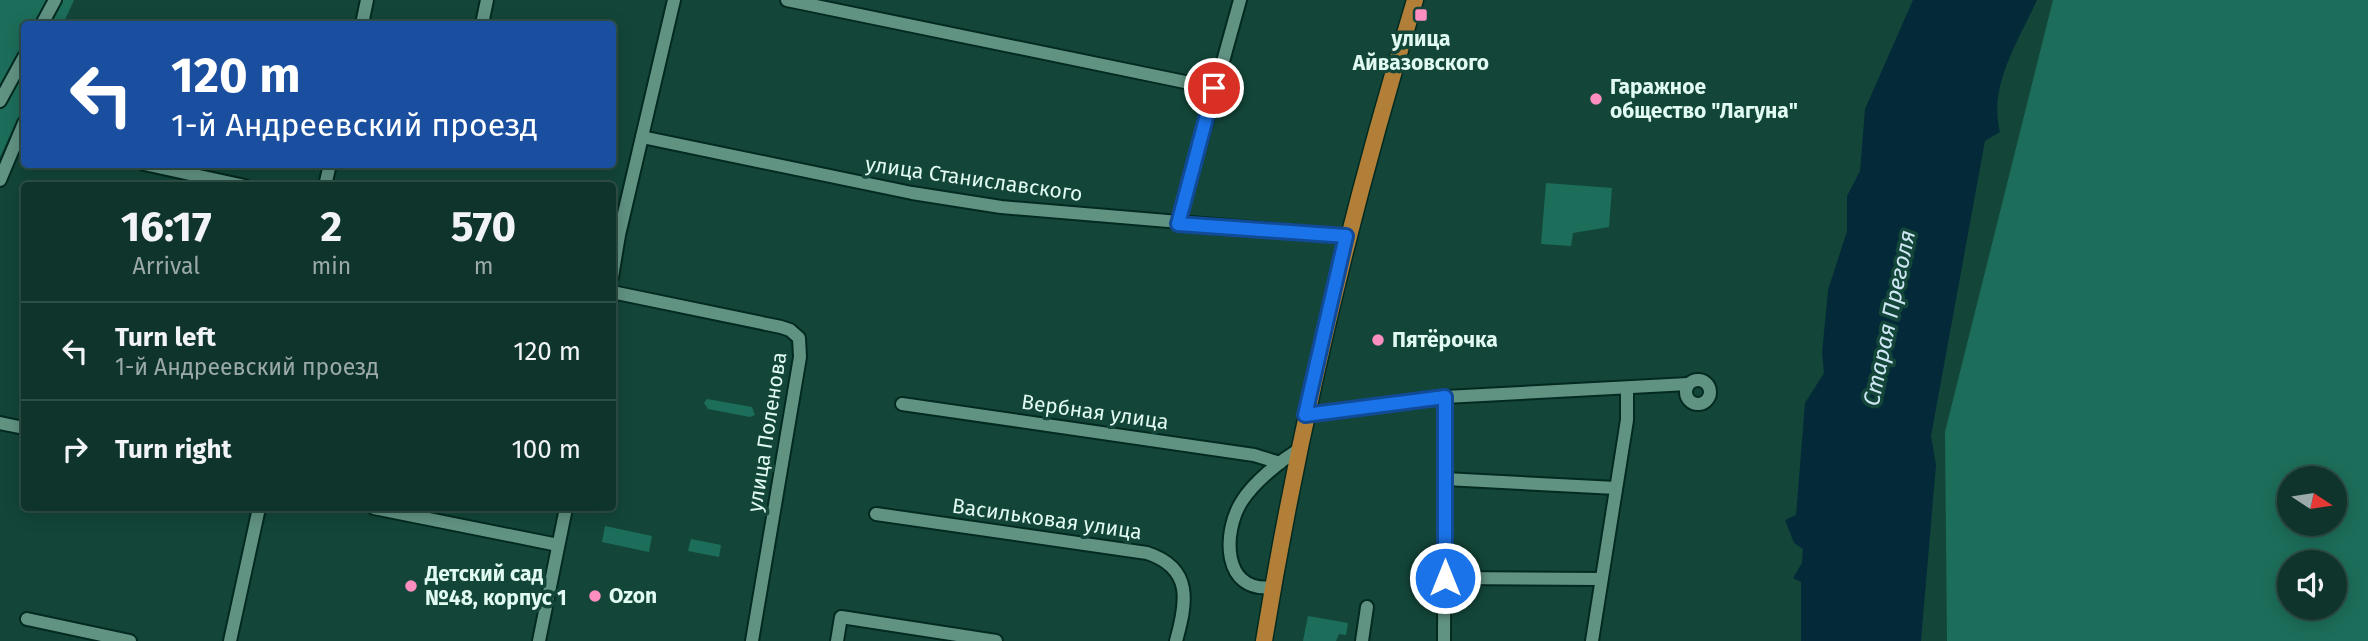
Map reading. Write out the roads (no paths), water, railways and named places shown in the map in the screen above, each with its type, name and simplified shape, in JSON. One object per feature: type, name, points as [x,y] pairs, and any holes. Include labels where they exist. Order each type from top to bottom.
[{"type":"main road","points":[[1264,641],[1305,415],[1346,236],[1415,0]]},
{"type":"street","points":[[44,21],[55,0]]},
{"type":"street","points":[[363,21],[367,0]]},
{"type":"street","points":[[483,21],[487,0]]},
{"type":"street","points":[[616,253],[674,0]]},
{"type":"street","points":[[787,0],[1214,88]]},
{"type":"street","points":[[1178,224],[1240,0]]},
{"type":"street","points":[[0,101],[21,62]]},
{"type":"street","name":"улица Станиславского","points":[[642,137],[988,205],[1178,224],[1346,236]]},
{"type":"street","points":[[0,180],[21,139]]},
{"type":"street","points":[[162,168],[227,182]]},
{"type":"street","name":"улица Поленова","points":[[616,293],[781,327],[790,330],[799,338],[800,356],[752,641]]},
{"type":"street","points":[[1305,415],[1445,397],[1688,384]]},
{"type":"street","points":[[1592,641],[1627,420],[1627,387]]},
{"type":"street","points":[[1444,641],[1445,397]]},
{"type":"street","name":"Вербная улица","points":[[902,404],[1254,455],[1280,463]]},
{"type":"street","points":[[0,423],[21,427]]},
{"type":"street","points":[[1273,587],[1249,584],[1236,575],[1230,562],[1235,516],[1243,499],[1280,463],[1298,450]]},
{"type":"street","points":[[1445,479],[1616,488]]},
{"type":"street","points":[[230,641],[258,511]]},
{"type":"street","points":[[389,511],[558,545]]},
{"type":"street","points":[[538,641],[565,511]]},
{"type":"street","name":"Васильковая улица","points":[[876,513],[1147,553],[1163,558],[1178,574],[1185,591],[1184,612],[1176,641]]},
{"type":"street","points":[[1445,578],[1601,579]]},
{"type":"street","points":[[1362,641],[1367,607]]},
{"type":"street","points":[[837,641],[841,617],[996,641]]},
{"type":"street","points":[[27,619],[130,641]]},
{"type":"water","name":"Старая Преголя","points":[[1913,0],[2037,0],[2001,81],[1997,115],[2000,132],[1985,141],[1931,436],[1936,465],[1921,641],[1801,641],[1801,582],[1793,578],[1802,563],[1803,549],[1794,543],[1785,520],[1796,515],[1805,403],[1824,373],[1822,353],[1828,290],[1847,231],[1847,196],[1860,171],[1865,109]]},
{"type":"place","name":"улица Айвазовского","points":[[1421,15]]},
{"type":"place","name":"Гаражное общество \"Лагуна\"","points":[[1596,99]]},
{"type":"place","name":"Пятёрочка","points":[[1378,340]]},
{"type":"place","name":"Детский сад №48, корпус 1","points":[[411,586]]},
{"type":"place","name":"Ozon","points":[[595,596]]}]
